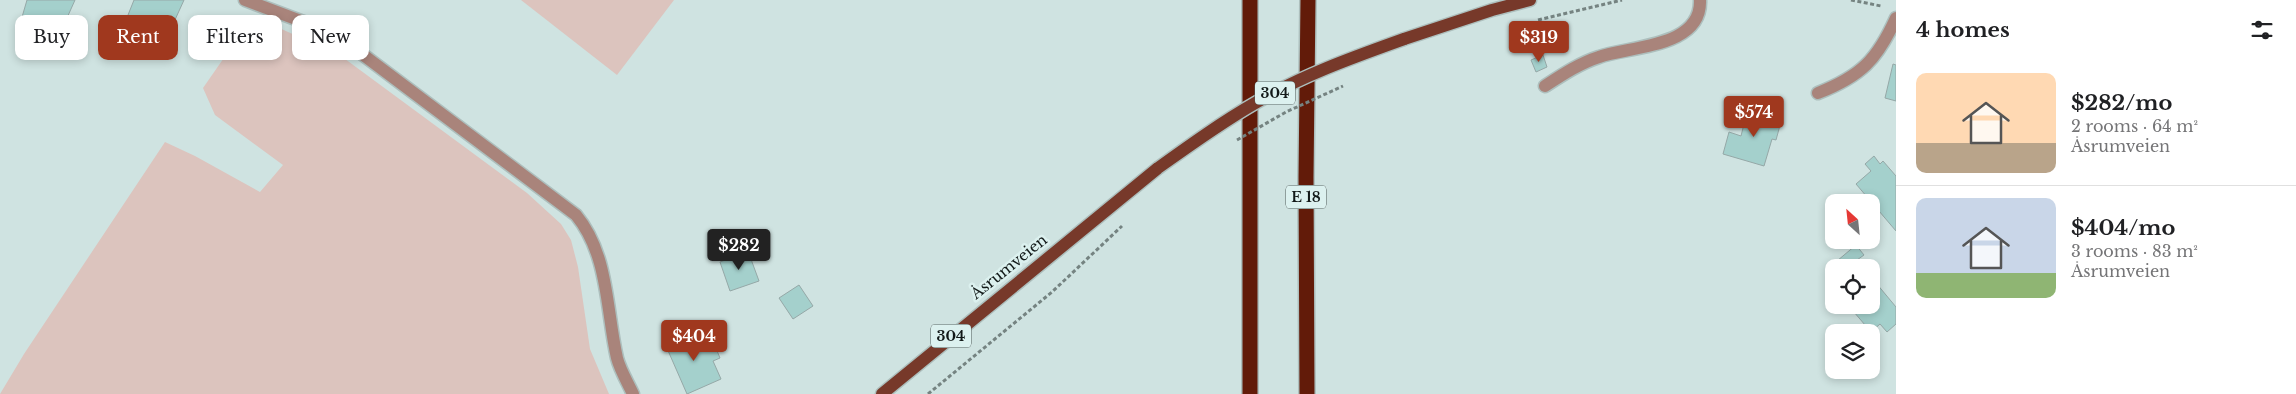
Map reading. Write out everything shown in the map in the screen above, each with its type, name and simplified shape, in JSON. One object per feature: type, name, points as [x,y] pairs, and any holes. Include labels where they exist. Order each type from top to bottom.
[{"type":"highway","points":[[1250,0],[1250,394]]},
{"type":"highway","name":"E 18","points":[[1307,394],[1306,177],[1308,0]]},
{"type":"main road","name":"Åsrumveien","points":[[882,394],[1158,168],[1207,133],[1257,102],[1312,74],[1404,39],[1492,10],[1530,0]]},
{"type":"lane","points":[[245,0],[317,27],[358,51],[576,215],[587,228],[597,252],[609,296],[618,360],[633,394]]},
{"type":"lane","points":[[1545,86],[1599,57],[1652,46],[1675,37],[1692,24],[1698,15],[1700,0]]},
{"type":"lane","points":[[1818,93],[1845,82],[1866,66],[1885,42],[1896,18]]},
{"type":"path","points":[[1534,21],[1622,0]]},
{"type":"path","points":[[1851,0],[1887,7]]},
{"type":"path","points":[[1237,141],[1286,112],[1352,82]]},
{"type":"path","points":[[928,394],[1052,292],[1124,224]]},
{"type":"shaded area","points":[[521,0],[674,0],[617,75]]},
{"type":"shaded area","points":[[282,29],[292,34],[292,60],[346,60],[527,193],[561,224],[571,240],[578,267],[590,349],[609,394],[0,394],[24,354],[165,142],[195,156],[260,192],[283,165],[215,115],[203,88],[222,60],[282,60]]},
{"type":"building","points":[[27,0],[75,0],[68,15],[23,15]]},
{"type":"building","points":[[134,0],[184,0],[177,15],[128,15]]},
{"type":"building","points":[[1543,55],[1547,67],[1536,72],[1531,60]]},
{"type":"building","points":[[1893,64],[1896,65],[1896,101],[1885,98]]},
{"type":"building","points":[[1748,108],[1782,118],[1776,140],[1772,139],[1764,166],[1723,154],[1729,132],[1741,136]]},
{"type":"building","points":[[1874,156],[1880,164],[1883,161],[1896,176],[1896,231],[1880,212],[1880,194],[1865,194],[1856,184],[1871,171],[1865,164]]},
{"type":"building","points":[[1851,249],[1859,249],[1864,255],[1858,259],[1839,259]]},
{"type":"building","points":[[748,251],[759,281],[730,291],[720,262]]},
{"type":"building","points":[[799,285],[813,306],[793,319],[779,298]]},
{"type":"building","points":[[1880,288],[1896,307],[1896,324],[1887,332],[1880,324],[1864,324],[1856,314],[1880,314]]},
{"type":"building","points":[[700,331],[708,349],[715,346],[720,358],[713,361],[721,379],[687,394],[666,346]]}]
